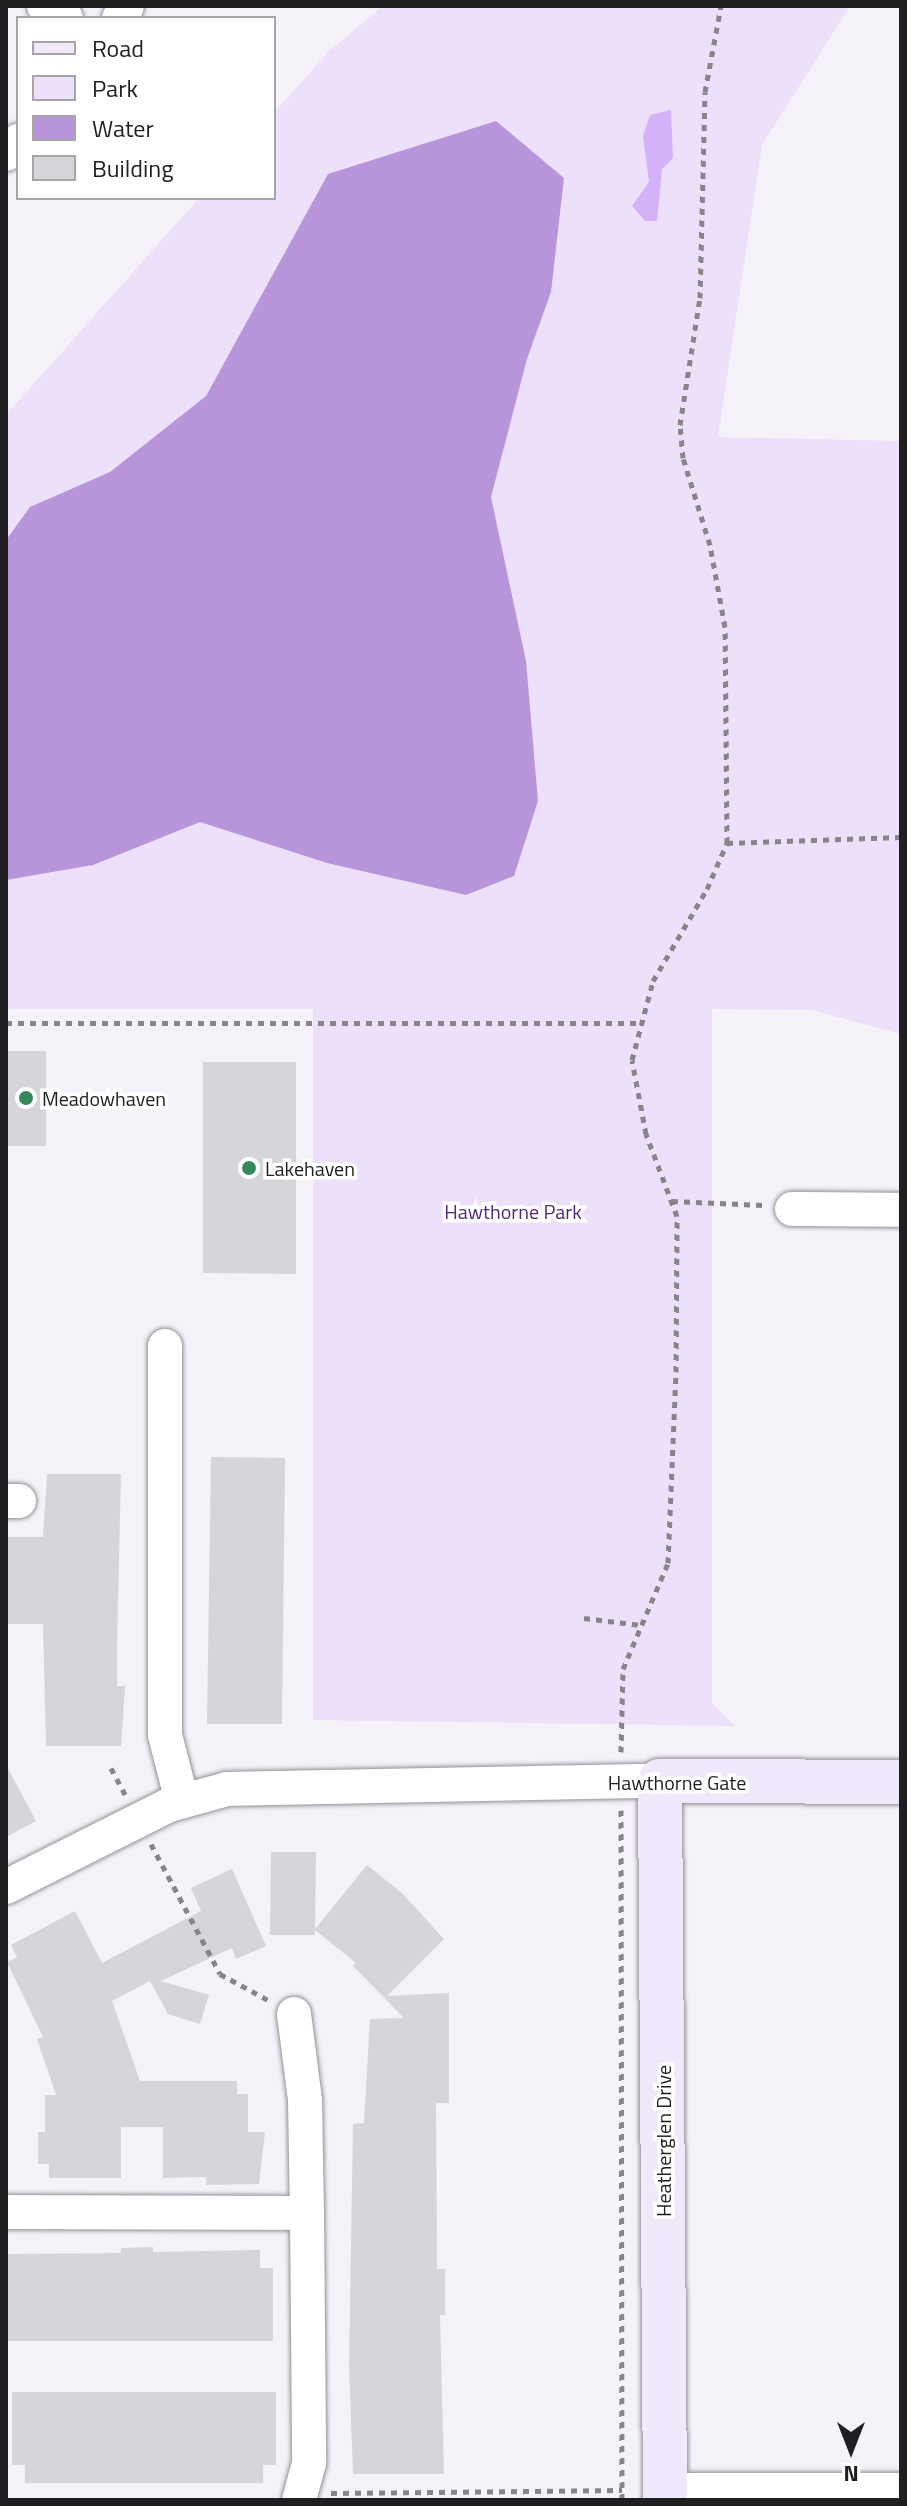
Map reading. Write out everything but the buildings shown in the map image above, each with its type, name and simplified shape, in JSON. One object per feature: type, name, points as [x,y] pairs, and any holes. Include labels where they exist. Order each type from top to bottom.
[{"type":"street","points":[[44,6],[62,16]]},
{"type":"street","points":[[792,1209],[901,1210]]},
{"type":"street","points":[[165,1346],[165,1735],[182,1801]]},
{"type":"street","name":"Hawthorne Gate","points":[[6,1887],[182,1801],[261,1786],[660,1781],[901,1782]]},
{"type":"street","name":"Heatherglen Drive","points":[[660,1781],[665,2495]]},
{"type":"street","points":[[294,2014],[305,2100],[307,2213],[309,2463],[301,2497]]},
{"type":"street","points":[[6,2212],[307,2213]]},
{"type":"street","points":[[665,2495],[901,2490]]},
{"type":"path","points":[[621,1733],[623,1669],[641,1625],[659,1595],[668,1563],[676,1372],[677,1216],[634,1092],[638,1023],[653,981],[707,889],[727,843],[725,627],[710,545],[683,458],[680,425],[700,298],[705,92],[721,6]]},
{"type":"path","points":[[727,843],[901,837]]},
{"type":"path","points":[[6,1023],[638,1023]]},
{"type":"path","points":[[672,1201],[734,1201],[792,1209]]},
{"type":"path","points":[[584,1618],[641,1625]]},
{"type":"path","points":[[111,1768],[220,1974],[294,2014]]},
{"type":"path","points":[[621,1815],[622,2500]]},
{"type":"path","points":[[301,2497],[622,2490]]},
{"type":"green space","name":"Hawthorne Park","points":[[383,6],[850,6],[762,145],[718,437],[901,441],[901,1034],[812,1010],[712,1009],[712,1703],[735,1726],[313,1720],[313,1009],[6,1009],[6,415],[197,200],[276,200],[276,111],[328,52]]},
{"type":"shaded area","points":[[671,110],[673,158],[662,169],[657,221],[645,221],[632,206],[649,182],[643,136],[650,115]]},
{"type":"water","points":[[496,121],[564,178],[551,292],[527,359],[491,497],[526,661],[538,801],[514,876],[466,895],[327,863],[200,822],[93,865],[6,880],[6,540],[30,507],[110,472],[206,396],[328,174]]},
{"type":"place","name":"Meadowhaven","points":[[26,1098]]},
{"type":"place","name":"Lakehaven","points":[[249,1168]]}]
